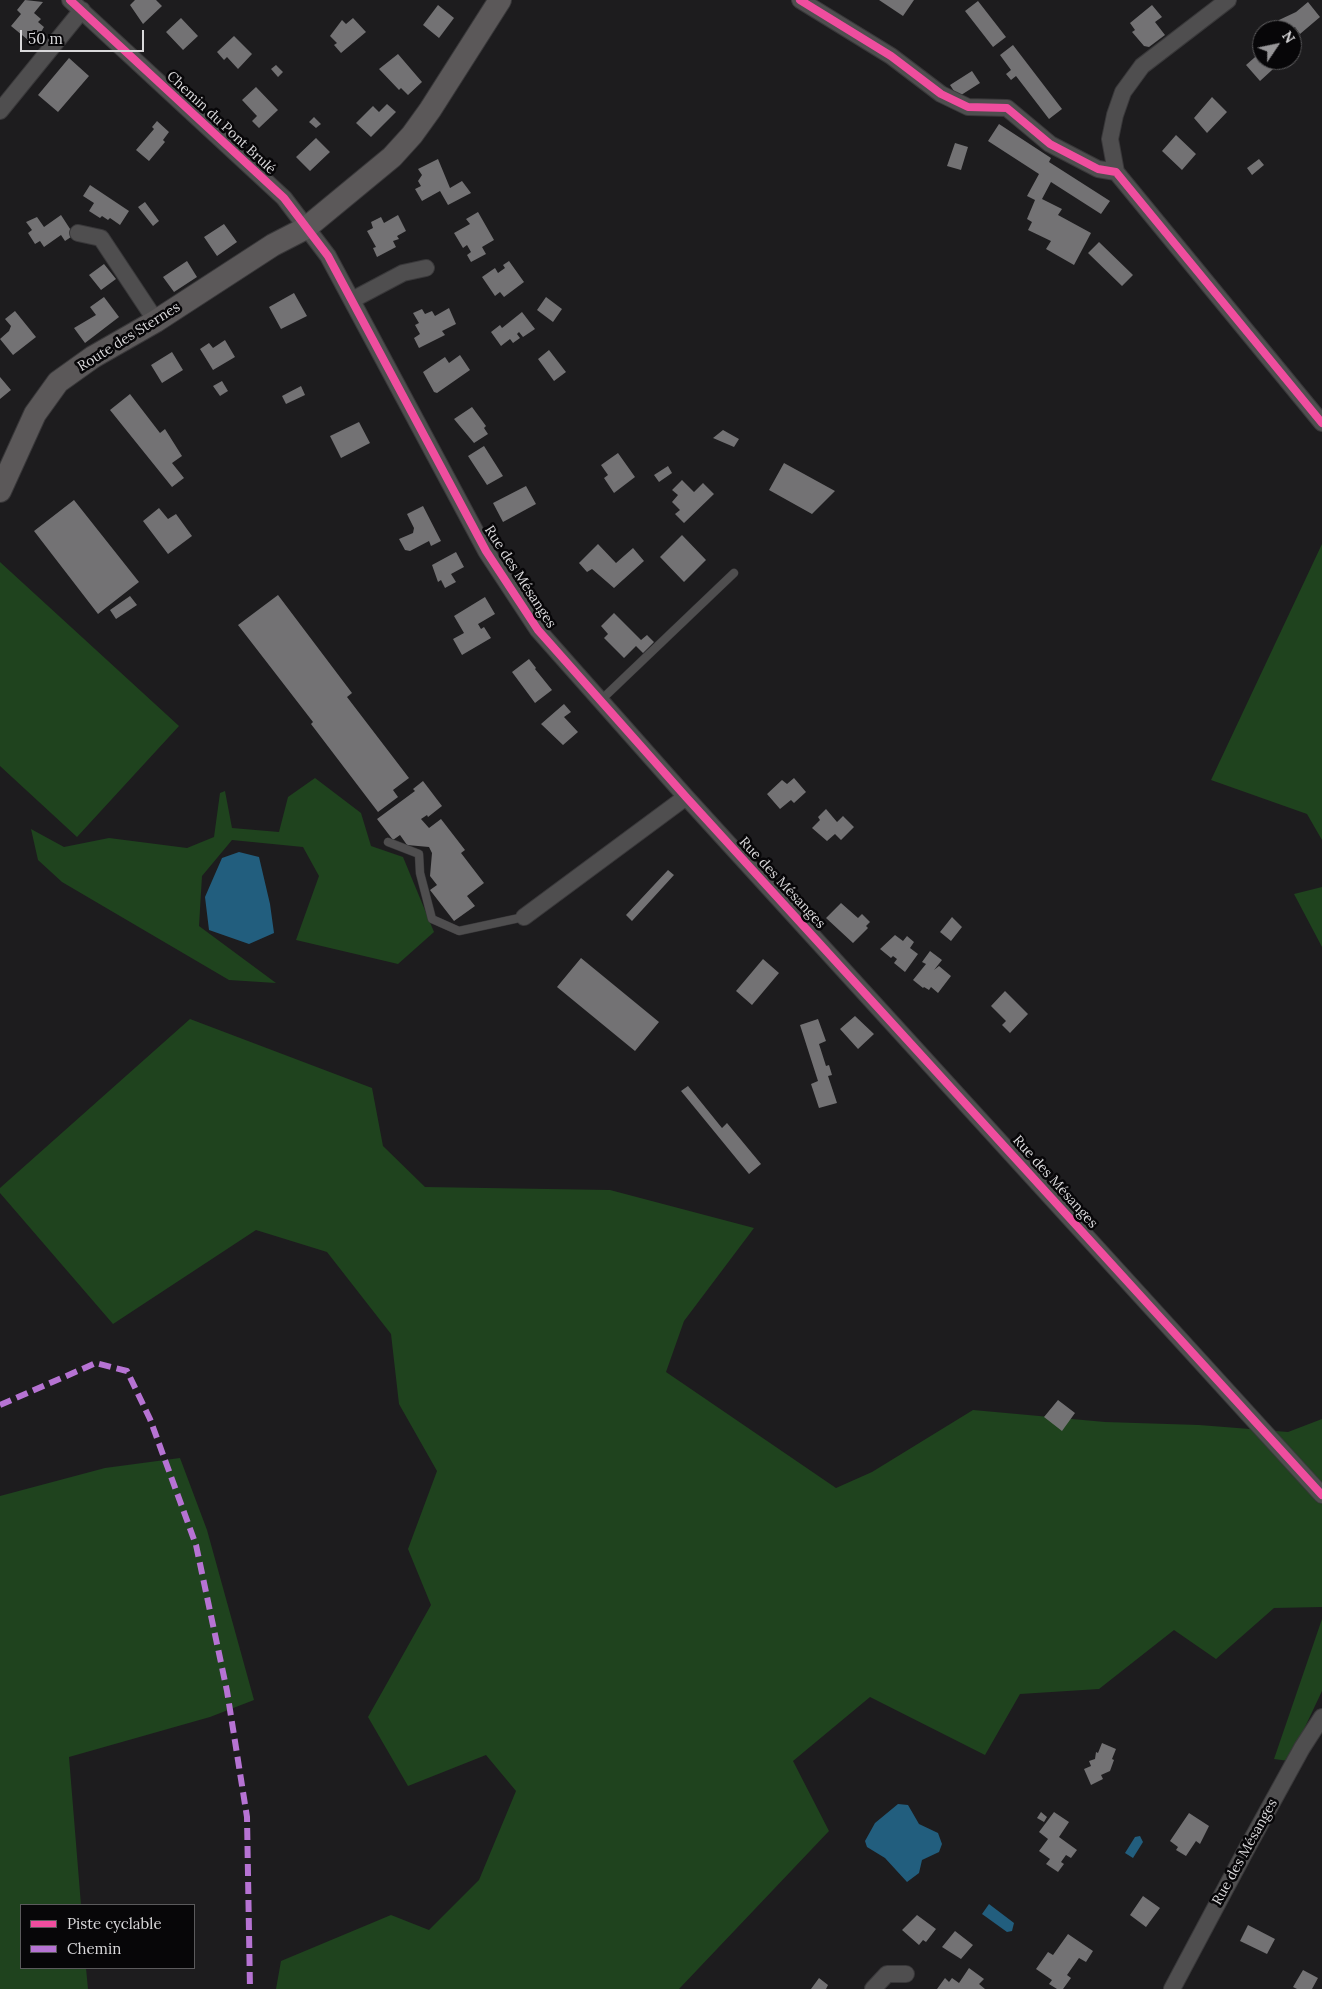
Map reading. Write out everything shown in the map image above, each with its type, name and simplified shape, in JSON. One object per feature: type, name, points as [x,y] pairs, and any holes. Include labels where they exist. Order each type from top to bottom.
[{"type":"street","name":"Route des Sternes","points":[[0,490],[35,414],[58,382],[273,245],[306,228],[367,180],[412,135],[500,0]]},
{"type":"street","points":[[800,0],[891,56],[941,94],[968,107],[1007,108],[1050,144],[1098,169],[1116,172]]},
{"type":"street","points":[[1228,0],[1142,66],[1123,92],[1115,115],[1110,139],[1116,172],[1322,423]]},
{"type":"street","name":"Chemin du Pont Brulé","points":[[0,111],[76,5],[284,198],[306,228]]},
{"type":"street","name":"Rue des Mésanges","points":[[306,228],[328,256],[486,551],[538,630],[686,798],[1322,1495]]},
{"type":"street","points":[[78,233],[101,238],[156,320]]},
{"type":"street","points":[[352,300],[403,273],[426,268]]},
{"type":"street","points":[[524,917],[686,798]]},
{"type":"street","name":"Rue des Mésanges","points":[[1172,1989],[1246,1850],[1322,1717]]},
{"type":"street","points":[[874,1989],[887,1974],[906,1974]]},
{"type":"lane","points":[[600,701],[734,572]]},
{"type":"lane","points":[[388,842],[419,854],[420,873],[432,919],[459,931],[524,917]]},
{"type":"green space","points":[[1322,544],[1322,840],[1307,814],[1211,780]]},
{"type":"green space","points":[[0,562],[179,726],[77,837],[0,766]]},
{"type":"green space","points":[[315,778],[361,813],[371,846],[403,857],[434,932],[398,964],[296,940],[319,876],[303,847],[232,840],[202,876],[199,926],[276,983],[229,980],[62,882],[38,860],[31,829],[64,847],[109,838],[187,848],[214,837],[220,793],[225,791],[232,828],[279,832],[288,797]]},
{"type":"green space","points":[[1322,887],[1322,947],[1294,894]]},
{"type":"green space","points":[[190,1019],[372,1088],[383,1146],[425,1187],[610,1190],[754,1228],[684,1321],[666,1372],[836,1488],[872,1472],[973,1410],[1105,1422],[1199,1425],[1288,1432],[1322,1419],[1322,1607],[1274,1608],[1216,1659],[1174,1630],[1099,1689],[1020,1694],[985,1755],[870,1697],[793,1761],[829,1831],[679,1989],[276,1989],[281,1961],[391,1915],[429,1930],[479,1880],[516,1791],[486,1755],[408,1786],[368,1717],[431,1605],[408,1549],[437,1471],[399,1404],[391,1334],[327,1252],[256,1230],[113,1324],[0,1193],[0,1188]]},
{"type":"green space","points":[[180,1458],[207,1530],[254,1700],[210,1717],[69,1757],[81,1904],[20,1904],[20,1969],[86,1969],[88,1989],[0,1989],[0,1496],[105,1468]]},
{"type":"green space","points":[[1322,1619],[1322,1691],[1289,1761],[1274,1759]]},
{"type":"water","points":[[239,852],[259,857],[270,904],[274,933],[249,944],[209,930],[205,897],[222,858]]},
{"type":"water","points":[[898,1804],[908,1805],[919,1824],[938,1833],[942,1844],[939,1852],[922,1860],[919,1873],[907,1882],[885,1858],[867,1847],[865,1841],[875,1823]]},
{"type":"water","points":[[1140,1836],[1143,1842],[1133,1858],[1125,1853],[1135,1837]]},
{"type":"water","points":[[989,1904],[1014,1923],[1012,1931],[1007,1932],[982,1914]]},
{"type":"building","points":[[25,0],[43,2],[34,13],[41,19],[38,22],[44,27],[41,32],[44,35],[37,43],[30,38],[28,40],[11,26],[21,14],[17,10]]},
{"type":"building","points":[[135,0],[156,0],[162,6],[143,24],[130,5]]},
{"type":"building","points":[[879,0],[914,0],[903,16]]},
{"type":"building","points":[[978,1],[1006,37],[993,47],[965,11]]},
{"type":"building","points":[[1308,2],[1320,17],[1302,32],[1302,20],[1279,20],[1296,12]]},
{"type":"building","points":[[438,5],[454,18],[439,38],[423,25]]},
{"type":"building","points":[[1152,5],[1162,17],[1155,22],[1165,35],[1149,47],[1144,46],[1132,32],[1135,30],[1130,23]]},
{"type":"building","points":[[181,18],[198,36],[183,50],[166,32]]},
{"type":"building","points":[[353,18],[366,32],[341,53],[334,45],[337,43],[330,36],[342,20],[346,24]]},
{"type":"building","points":[[234,36],[252,54],[238,69],[227,57],[224,60],[217,52]]},
{"type":"building","points":[[1013,45],[1062,109],[1049,119],[1016,76],[1011,80],[1006,74],[1011,70],[1000,55]]},
{"type":"building","points":[[398,54],[422,82],[408,95],[401,88],[399,90],[379,69]]},
{"type":"building","points":[[69,58],[89,76],[58,112],[38,95]]},
{"type":"building","points":[[1252,60],[1252,70],[1272,70],[1260,81],[1246,65]]},
{"type":"building","points":[[276,65],[283,72],[278,77],[271,69]]},
{"type":"building","points":[[972,71],[980,83],[958,97],[950,85]]},
{"type":"building","points":[[256,87],[278,110],[259,128],[252,121],[257,116],[242,100]]},
{"type":"building","points":[[1212,97],[1227,112],[1207,133],[1194,118]]},
{"type":"building","points":[[387,104],[396,112],[371,137],[356,123],[373,106],[379,112]]},
{"type":"building","points":[[314,117],[321,124],[316,128],[309,122]]},
{"type":"building","points":[[157,121],[169,132],[163,140],[165,142],[149,161],[136,150],[154,129],[152,127]]},
{"type":"building","points":[[999,124],[1051,158],[1049,162],[1110,201],[1101,214],[1051,182],[1042,199],[1062,209],[1058,215],[1091,233],[1074,265],[1046,249],[1051,241],[1028,230],[1032,222],[1027,219],[1035,200],[1027,196],[1039,174],[988,141]]},
{"type":"building","points":[[1176,135],[1196,154],[1182,170],[1162,151]]},
{"type":"building","points":[[316,138],[330,152],[310,171],[296,157]]},
{"type":"building","points":[[955,143],[968,147],[961,170],[947,166]]},
{"type":"building","points":[[438,159],[450,188],[462,181],[471,193],[448,205],[440,191],[422,201],[415,189],[421,186],[418,181],[422,175],[418,169]]},
{"type":"building","points":[[1259,159],[1264,165],[1252,175],[1247,168]]},
{"type":"building","points":[[90,185],[129,211],[120,225],[110,218],[108,220],[102,216],[100,218],[89,211],[94,203],[83,196]]},
{"type":"building","points":[[145,202],[159,221],[153,226],[138,207]]},
{"type":"building","points":[[478,212],[494,240],[482,247],[486,254],[471,262],[467,255],[471,252],[467,245],[463,248],[454,233],[470,224],[466,219]]},
{"type":"building","points":[[61,215],[74,235],[65,241],[61,235],[44,247],[40,241],[35,244],[28,233],[32,230],[26,222],[37,217],[44,227]]},
{"type":"building","points":[[398,215],[406,231],[397,236],[399,239],[393,241],[396,247],[377,257],[373,248],[376,247],[367,231],[373,228],[371,222],[381,217],[384,223]]},
{"type":"building","points":[[224,224],[237,242],[217,256],[204,237]]},
{"type":"building","points":[[1099,242],[1133,275],[1122,286],[1088,253]]},
{"type":"building","points":[[187,261],[197,277],[174,292],[163,277]]},
{"type":"building","points":[[509,261],[524,282],[504,297],[500,292],[495,296],[482,277],[495,268],[498,273],[505,268],[503,265]]},
{"type":"building","points":[[104,264],[116,279],[101,290],[89,275]]},
{"type":"building","points":[[294,293],[307,316],[281,329],[269,307]]},
{"type":"building","points":[[104,297],[119,317],[85,343],[74,328],[96,315],[90,307]]},
{"type":"building","points":[[546,297],[562,309],[553,322],[537,310]]},
{"type":"building","points":[[449,308],[456,324],[442,331],[445,335],[419,348],[414,338],[420,334],[415,325],[419,323],[413,313],[422,309],[425,314],[432,311],[435,316]]},
{"type":"building","points":[[15,311],[36,337],[13,355],[0,339],[9,331],[11,326],[5,319]]},
{"type":"building","points":[[522,312],[535,329],[523,337],[519,332],[517,334],[520,338],[513,343],[510,339],[501,346],[491,332],[500,325],[502,328]]},
{"type":"building","points":[[225,340],[235,357],[213,370],[200,349],[209,343],[213,348]]},
{"type":"building","points":[[549,350],[566,372],[554,381],[538,359]]},
{"type":"building","points":[[172,352],[183,370],[162,383],[151,365]]},
{"type":"building","points":[[460,355],[470,370],[437,393],[434,392],[423,372],[445,357],[449,363]]},
{"type":"building","points":[[0,377],[11,390],[0,399]]},
{"type":"building","points":[[222,381],[228,391],[220,396],[213,386]]},
{"type":"building","points":[[301,386],[305,395],[286,404],[282,396]]},
{"type":"building","points":[[130,394],[160,433],[165,429],[182,456],[172,463],[184,478],[172,487],[110,410]]},
{"type":"building","points":[[472,407],[486,426],[484,428],[488,434],[474,443],[454,419]]},
{"type":"building","points":[[359,422],[370,443],[341,458],[330,436]]},
{"type":"building","points":[[723,430],[739,439],[734,447],[713,438]]},
{"type":"building","points":[[484,446],[503,476],[487,485],[468,456]]},
{"type":"building","points":[[618,453],[635,477],[614,493],[604,478],[608,475],[601,465]]},
{"type":"building","points":[[784,463],[835,491],[812,514],[769,490]]},
{"type":"building","points":[[668,466],[672,473],[659,482],[654,475]]},
{"type":"building","points":[[682,480],[694,492],[703,483],[714,494],[684,523],[675,514],[680,510],[672,502],[678,495],[672,490]]},
{"type":"building","points":[[526,486],[536,504],[503,522],[493,503]]},
{"type":"building","points":[[74,500],[139,582],[98,614],[34,531]]},
{"type":"building","points":[[423,506],[441,541],[431,546],[429,541],[410,551],[405,550],[399,539],[413,533],[414,528],[407,514]]},
{"type":"building","points":[[159,508],[168,519],[176,514],[192,536],[168,554],[143,521]]},
{"type":"building","points":[[682,535],[706,560],[684,582],[660,557]]},
{"type":"building","points":[[598,544],[616,563],[633,548],[644,561],[614,588],[592,569],[587,572],[579,563]]},
{"type":"building","points":[[456,552],[464,567],[451,574],[456,582],[445,588],[441,580],[438,582],[432,565]]},
{"type":"building","points":[[278,595],[352,693],[347,697],[409,778],[393,790],[398,797],[378,812],[311,724],[313,722],[238,625]]},
{"type":"building","points":[[130,596],[137,605],[116,619],[110,610]]},
{"type":"building","points":[[485,597],[495,614],[478,624],[481,629],[484,627],[491,638],[462,655],[453,639],[464,633],[454,616]]},
{"type":"building","points":[[614,613],[641,640],[647,635],[654,642],[643,653],[636,646],[624,658],[604,638],[608,634],[601,626]]},
{"type":"building","points":[[529,659],[552,690],[535,703],[512,672]]},
{"type":"building","points":[[564,704],[571,712],[564,717],[578,732],[563,745],[541,724]]},
{"type":"building","points":[[794,778],[806,792],[794,803],[791,800],[780,809],[767,794],[782,780],[787,784]]},
{"type":"building","points":[[423,781],[442,806],[428,817],[427,815],[421,819],[429,828],[441,819],[465,850],[461,853],[484,883],[467,896],[475,906],[454,921],[430,890],[437,885],[430,876],[432,853],[429,847],[407,845],[400,835],[393,840],[377,819],[415,791],[413,789]]},
{"type":"building","points":[[826,809],[837,822],[843,816],[854,827],[841,840],[835,834],[827,841],[812,828],[820,820],[818,817]]},
{"type":"building","points":[[668,870],[674,875],[632,921],[626,915]]},
{"type":"building","points":[[841,903],[858,918],[862,914],[870,922],[866,926],[868,928],[853,943],[826,918]]},
{"type":"building","points":[[952,917],[962,927],[951,941],[940,932]]},
{"type":"building","points":[[895,935],[903,941],[907,936],[914,942],[910,948],[918,954],[905,972],[894,963],[897,959],[893,956],[891,958],[880,949]]},
{"type":"building","points":[[930,951],[942,960],[934,970],[939,966],[951,976],[938,993],[931,987],[929,990],[923,988],[913,980],[926,964],[922,962]]},
{"type":"building","points":[[581,958],[659,1022],[635,1051],[557,987]]},
{"type":"building","points":[[763,959],[779,973],[752,1005],[736,991]]},
{"type":"building","points":[[1005,991],[1028,1014],[1010,1033],[1002,1025],[1006,1021],[991,1006]]},
{"type":"building","points":[[855,1016],[874,1034],[858,1049],[840,1029]]},
{"type":"building","points":[[818,1019],[826,1041],[819,1044],[826,1066],[829,1065],[832,1075],[828,1076],[837,1103],[819,1108],[811,1084],[818,1081],[800,1025]]},
{"type":"building","points":[[688,1086],[722,1128],[727,1123],[761,1164],[749,1174],[681,1091]]},
{"type":"building","points":[[1058,1400],[1075,1413],[1062,1431],[1044,1417]]},
{"type":"building","points":[[1102,1743],[1116,1749],[1112,1759],[1114,1760],[1110,1771],[1101,1775],[1103,1779],[1091,1785],[1084,1769],[1091,1766],[1089,1761],[1095,1759],[1096,1752],[1098,1753]]},
{"type":"building","points":[[1041,1812],[1047,1817],[1044,1822],[1037,1818]]},
{"type":"building","points":[[1054,1812],[1069,1822],[1059,1837],[1077,1850],[1071,1858],[1066,1855],[1061,1862],[1064,1864],[1058,1872],[1046,1864],[1050,1859],[1039,1851],[1048,1839],[1039,1832]]},
{"type":"building","points":[[1189,1813],[1209,1826],[1200,1844],[1196,1841],[1186,1856],[1176,1850],[1178,1847],[1170,1841]]},
{"type":"building","points":[[1143,1896],[1160,1908],[1146,1927],[1130,1915]]},
{"type":"building","points":[[917,1915],[936,1929],[926,1942],[923,1940],[919,1945],[902,1930]]},
{"type":"building","points":[[1248,1925],[1275,1939],[1267,1954],[1240,1941]]},
{"type":"building","points":[[955,1931],[973,1945],[961,1959],[942,1947]]},
{"type":"building","points":[[1068,1934],[1093,1951],[1086,1962],[1079,1958],[1067,1975],[1071,1978],[1063,1989],[1057,1989],[1049,1984],[1052,1980],[1036,1969],[1048,1952],[1053,1955]]},
{"type":"building","points":[[969,1968],[984,1979],[979,1984],[985,1989],[937,1989],[945,1978],[949,1982],[952,1978],[959,1983]]},
{"type":"building","points":[[1303,1970],[1318,1978],[1312,1989],[1297,1989],[1293,1987]]},
{"type":"building","points":[[819,1978],[828,1985],[826,1989],[811,1989]]},
{"type":"marked path","points":[[0,1405],[96,1363],[127,1371],[150,1419],[196,1545],[227,1691],[247,1817],[250,1989]]},
{"type":"cycle path","points":[[70,0],[284,198],[328,256],[486,551],[538,630],[686,797],[1322,1495]]},
{"type":"cycle path","points":[[800,0],[891,56],[941,94],[968,107],[1007,108],[1050,144],[1098,169],[1116,172],[1322,423]]}]
